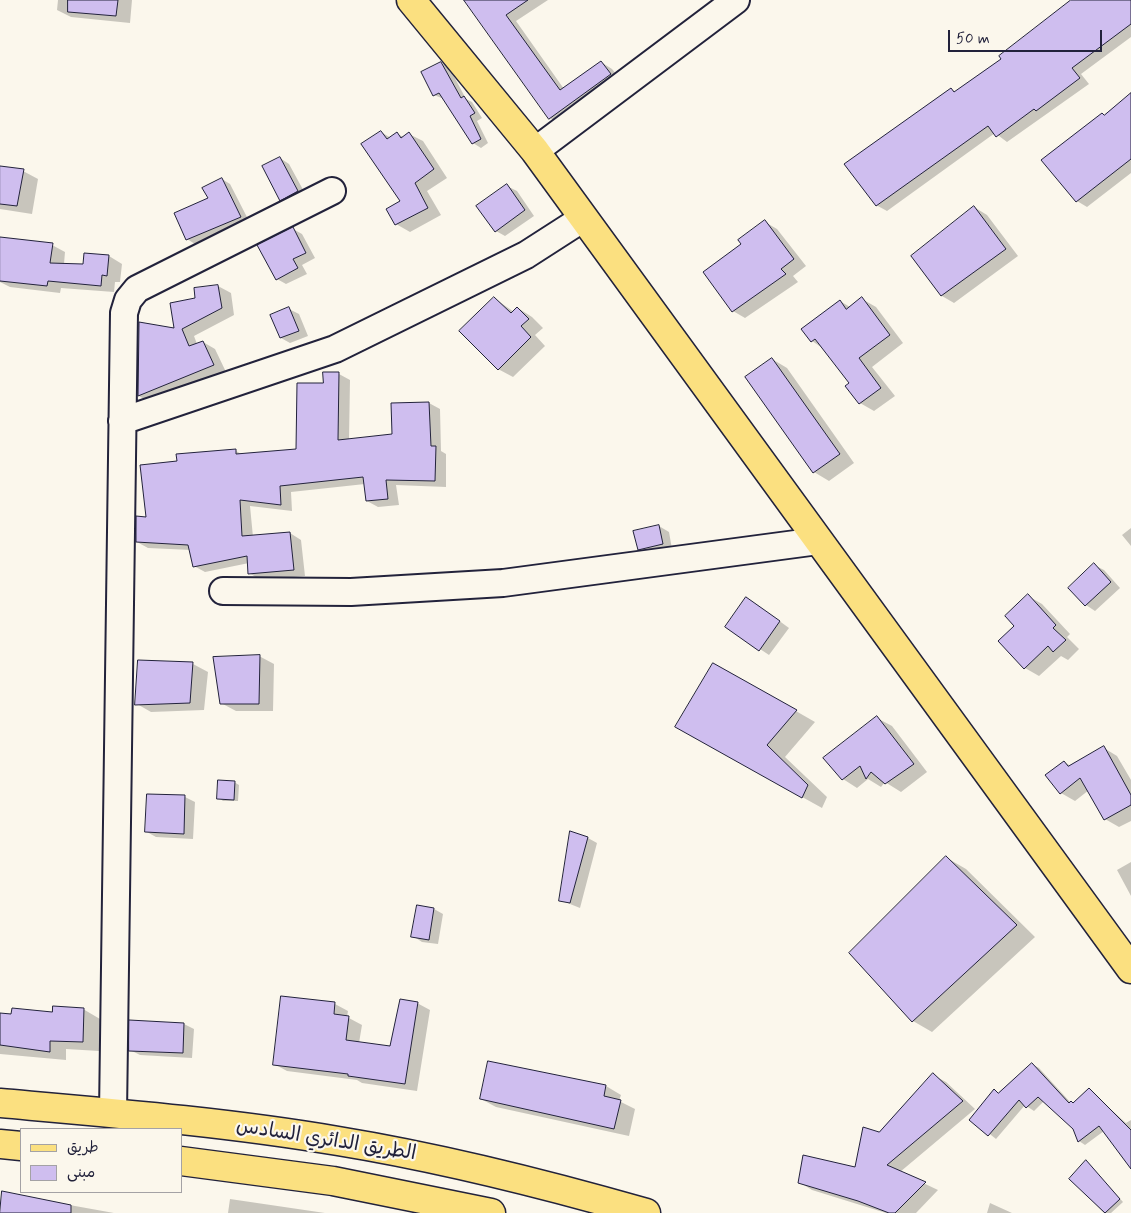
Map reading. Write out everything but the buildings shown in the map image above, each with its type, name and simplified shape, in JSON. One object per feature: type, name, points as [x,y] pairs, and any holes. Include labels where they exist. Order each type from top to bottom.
[{"type":"main road","points":[[411,0],[535,151],[582,219],[1131,969]]},
{"type":"main road","name":"الطريق الدائري السادس","points":[[0,1104],[186,1119],[338,1141],[423,1157],[582,1204],[646,1213]]},
{"type":"main road","points":[[182,1141],[186,1119]]},
{"type":"main road","points":[[0,1144],[20,1146]]},
{"type":"main road","name":"الطريق الدائري السادس","points":[[182,1160],[333,1181],[492,1213]]},
{"type":"street","points":[[535,151],[736,0]]},
{"type":"street","points":[[113,1113],[124,313],[128,300],[137,289],[332,191]]},
{"type":"street","points":[[122,421],[335,349],[526,255],[582,219]]},
{"type":"street","points":[[223,591],[351,592],[503,583],[818,541]]}]
